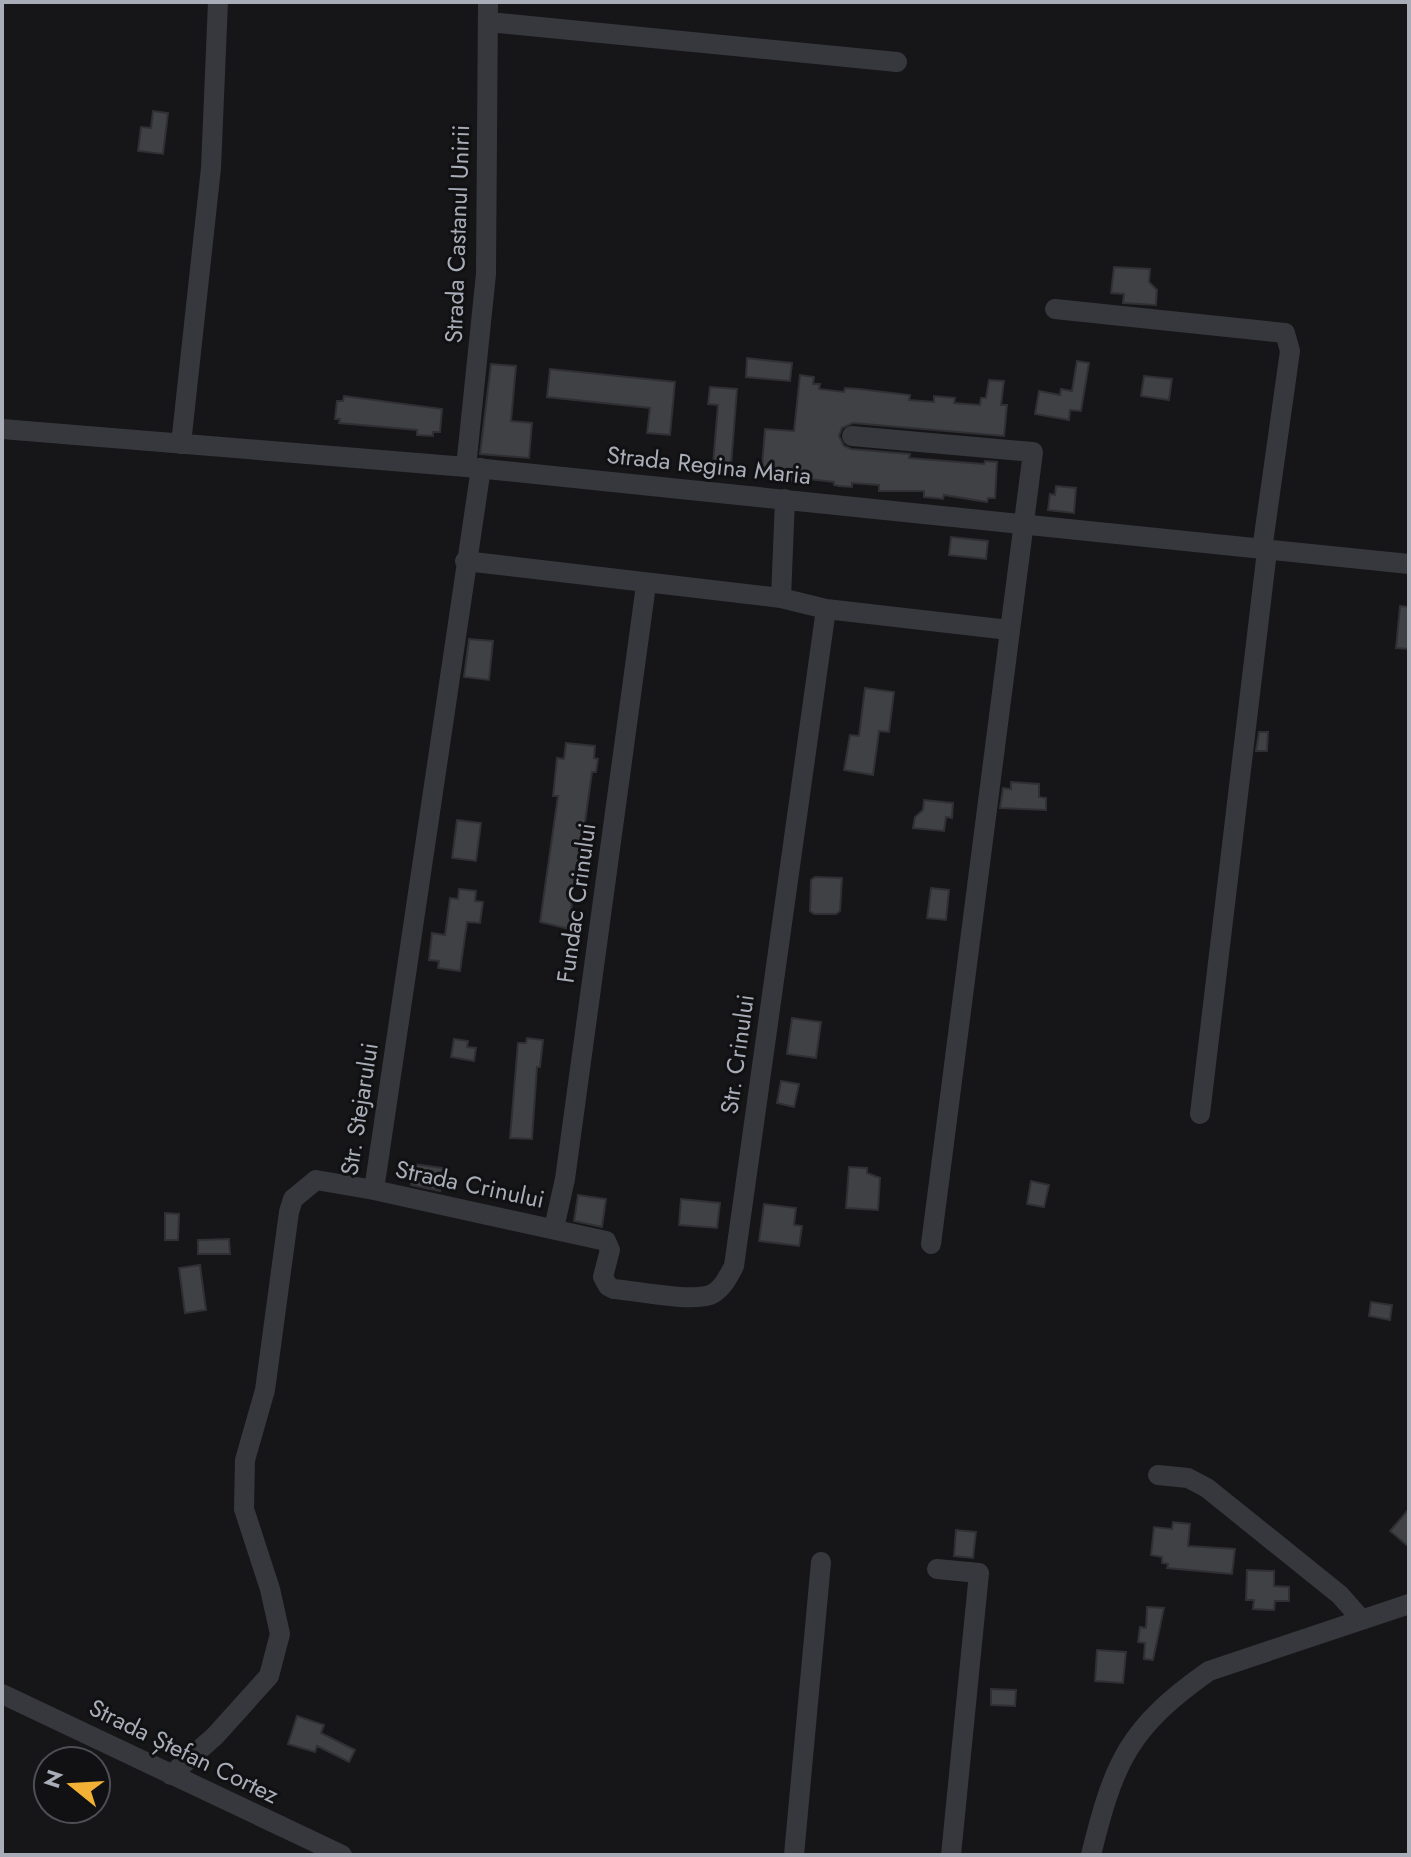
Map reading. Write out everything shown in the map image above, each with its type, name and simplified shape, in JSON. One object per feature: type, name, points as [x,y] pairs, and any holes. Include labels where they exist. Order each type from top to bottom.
[{"type":"street","points":[[181,444],[211,168],[218,2]]},
{"type":"street","name":"Strada Castanul Unirii","points":[[473,467],[486,274],[488,2]]},
{"type":"street","points":[[488,25],[499,23],[897,62]]},
{"type":"street","points":[[1055,309],[1285,333],[1290,351],[1200,1114]]},
{"type":"street","name":"Strada Regina Maria","points":[[2,429],[473,467],[1409,564]]},
{"type":"street","points":[[852,436],[1033,452],[931,1244]]},
{"type":"street","name":"Str. Stejarului","points":[[171,1775],[215,1736],[269,1676],[280,1634],[270,1589],[244,1509],[245,1460],[265,1390],[285,1230],[293,1199],[316,1180],[374,1190],[465,561],[473,467]]},
{"type":"street","points":[[781,598],[785,499]]},
{"type":"street","points":[[465,561],[646,585],[781,598],[826,609],[1009,630]]},
{"type":"street","name":"Fundac Crinului","points":[[554,1228],[565,1179],[646,585]]},
{"type":"street","name":"Str. Crinului","points":[[554,1228],[606,1241],[610,1250],[603,1277],[614,1289],[709,1295],[725,1283],[734,1266],[826,609]]},
{"type":"street","name":"Strada Crinului","points":[[374,1190],[554,1228]]},
{"type":"street","points":[[1158,1475],[1188,1478],[1207,1488],[1340,1595],[1362,1620]]},
{"type":"street","points":[[794,1855],[821,1562]]},
{"type":"street","points":[[937,1569],[979,1573],[951,1855]]},
{"type":"street","points":[[1091,1855],[1109,1784],[1130,1744],[1156,1713],[1209,1671],[1409,1604]]},
{"type":"street","name":"Strada Ștefan Cortez","points":[[2,1694],[342,1855]]},
{"type":"building","points":[[153,111],[168,113],[163,154],[138,151],[141,127],[151,128]]},
{"type":"building","points":[[1114,267],[1150,269],[1149,282],[1157,290],[1156,305],[1123,303],[1124,294],[1111,293]]},
{"type":"building","points":[[747,358],[792,363],[790,381],[746,377]]},
{"type":"building","points":[[1077,361],[1089,363],[1081,411],[1070,410],[1069,420],[1035,414],[1039,391],[1060,395],[1061,389],[1072,391]]},
{"type":"building","points":[[491,364],[516,366],[511,421],[532,423],[529,458],[480,454]]},
{"type":"building","points":[[550,369],[675,382],[670,435],[647,433],[650,408],[547,397]]},
{"type":"building","points":[[800,375],[814,377],[813,384],[820,384],[819,389],[844,392],[845,388],[859,389],[910,395],[909,400],[934,402],[934,396],[955,398],[954,403],[980,405],[981,398],[986,398],[989,380],[1004,381],[1001,405],[1007,405],[1004,436],[853,423],[842,428],[839,436],[844,446],[851,449],[910,454],[909,458],[984,464],[985,461],[997,462],[995,498],[988,498],[987,502],[944,495],[943,499],[924,497],[924,491],[879,491],[879,485],[852,483],[852,487],[809,479],[808,483],[790,481],[790,470],[762,468],[765,429],[794,431]]},
{"type":"building","points":[[1144,376],[1172,379],[1169,400],[1141,396]]},
{"type":"building","points":[[710,387],[737,389],[731,466],[713,464],[718,405],[708,404]]},
{"type":"building","points":[[344,396],[442,409],[440,432],[433,432],[433,436],[417,435],[417,430],[339,423],[340,419],[335,419],[337,401],[343,401]]},
{"type":"building","points":[[1056,486],[1076,488],[1074,513],[1048,510],[1050,494],[1055,495]]},
{"type":"building","points":[[951,537],[988,541],[986,559],[949,555]]},
{"type":"building","points":[[1400,606],[1409,607],[1409,649],[1396,648]]},
{"type":"building","points":[[469,639],[493,641],[489,680],[464,677]]},
{"type":"building","points":[[865,688],[894,692],[889,732],[879,731],[873,775],[844,770],[850,735],[859,736]]},
{"type":"building","points":[[1259,732],[1268,732],[1267,751],[1256,751]]},
{"type":"building","points":[[566,743],[595,746],[594,758],[598,759],[596,772],[592,772],[569,929],[540,922],[558,796],[553,796],[557,758],[564,759]]},
{"type":"building","points":[[1011,782],[1039,784],[1039,797],[1046,798],[1046,810],[1000,808],[1003,788],[1011,789]]},
{"type":"building","points":[[924,800],[953,803],[952,818],[946,817],[944,831],[913,828],[915,817],[923,810]]},
{"type":"building","points":[[457,820],[481,823],[476,861],[452,858]]},
{"type":"building","points":[[815,877],[842,878],[840,911],[836,914],[814,914],[810,911],[811,880]]},
{"type":"building","points":[[931,888],[949,890],[946,920],[927,918]]},
{"type":"building","points":[[459,889],[476,891],[475,901],[483,902],[480,923],[467,922],[460,971],[438,968],[439,961],[429,960],[432,933],[445,935],[450,898],[458,899]]},
{"type":"building","points":[[792,1018],[821,1022],[816,1058],[787,1054]]},
{"type":"building","points":[[527,1038],[543,1040],[540,1067],[537,1067],[532,1139],[510,1138],[518,1043],[526,1043]]},
{"type":"building","points":[[454,1039],[468,1041],[467,1047],[476,1048],[474,1061],[451,1057]]},
{"type":"building","points":[[781,1081],[799,1084],[794,1107],[777,1103]]},
{"type":"building","points":[[413,1164],[443,1168],[440,1191],[411,1185]]},
{"type":"building","points":[[849,1167],[867,1168],[867,1173],[880,1178],[878,1210],[846,1208]]},
{"type":"building","points":[[1031,1181],[1049,1185],[1044,1207],[1027,1204]]},
{"type":"building","points":[[578,1195],[606,1199],[602,1227],[574,1221]]},
{"type":"building","points":[[681,1199],[720,1203],[717,1228],[679,1225]]},
{"type":"building","points":[[764,1204],[796,1208],[794,1225],[802,1226],[799,1246],[759,1241]]},
{"type":"building","points":[[165,1213],[179,1214],[178,1240],[165,1240]]},
{"type":"building","points":[[229,1239],[230,1254],[198,1254],[198,1240]]},
{"type":"building","points":[[200,1265],[206,1310],[185,1313],[179,1268]]},
{"type":"building","points":[[1371,1302],[1392,1305],[1390,1320],[1369,1316]]},
{"type":"building","points":[[1409,1509],[1409,1547],[1390,1531]]},
{"type":"building","points":[[1173,1522],[1190,1524],[1188,1546],[1235,1549],[1232,1574],[1167,1568],[1168,1564],[1162,1563],[1162,1557],[1151,1555],[1154,1527],[1172,1529]]},
{"type":"building","points":[[956,1530],[976,1532],[973,1558],[954,1556]]},
{"type":"building","points":[[1247,1570],[1274,1571],[1274,1586],[1289,1587],[1289,1601],[1275,1601],[1274,1610],[1253,1609],[1254,1600],[1246,1600]]},
{"type":"building","points":[[1147,1607],[1164,1608],[1153,1660],[1144,1659],[1145,1643],[1138,1642],[1140,1627],[1146,1628]]},
{"type":"building","points":[[1097,1650],[1126,1652],[1123,1683],[1095,1681]]},
{"type":"building","points":[[991,1689],[1016,1690],[1015,1706],[991,1705]]},
{"type":"building","points":[[297,1716],[324,1725],[321,1733],[355,1750],[349,1762],[317,1746],[315,1752],[288,1744]]}]
